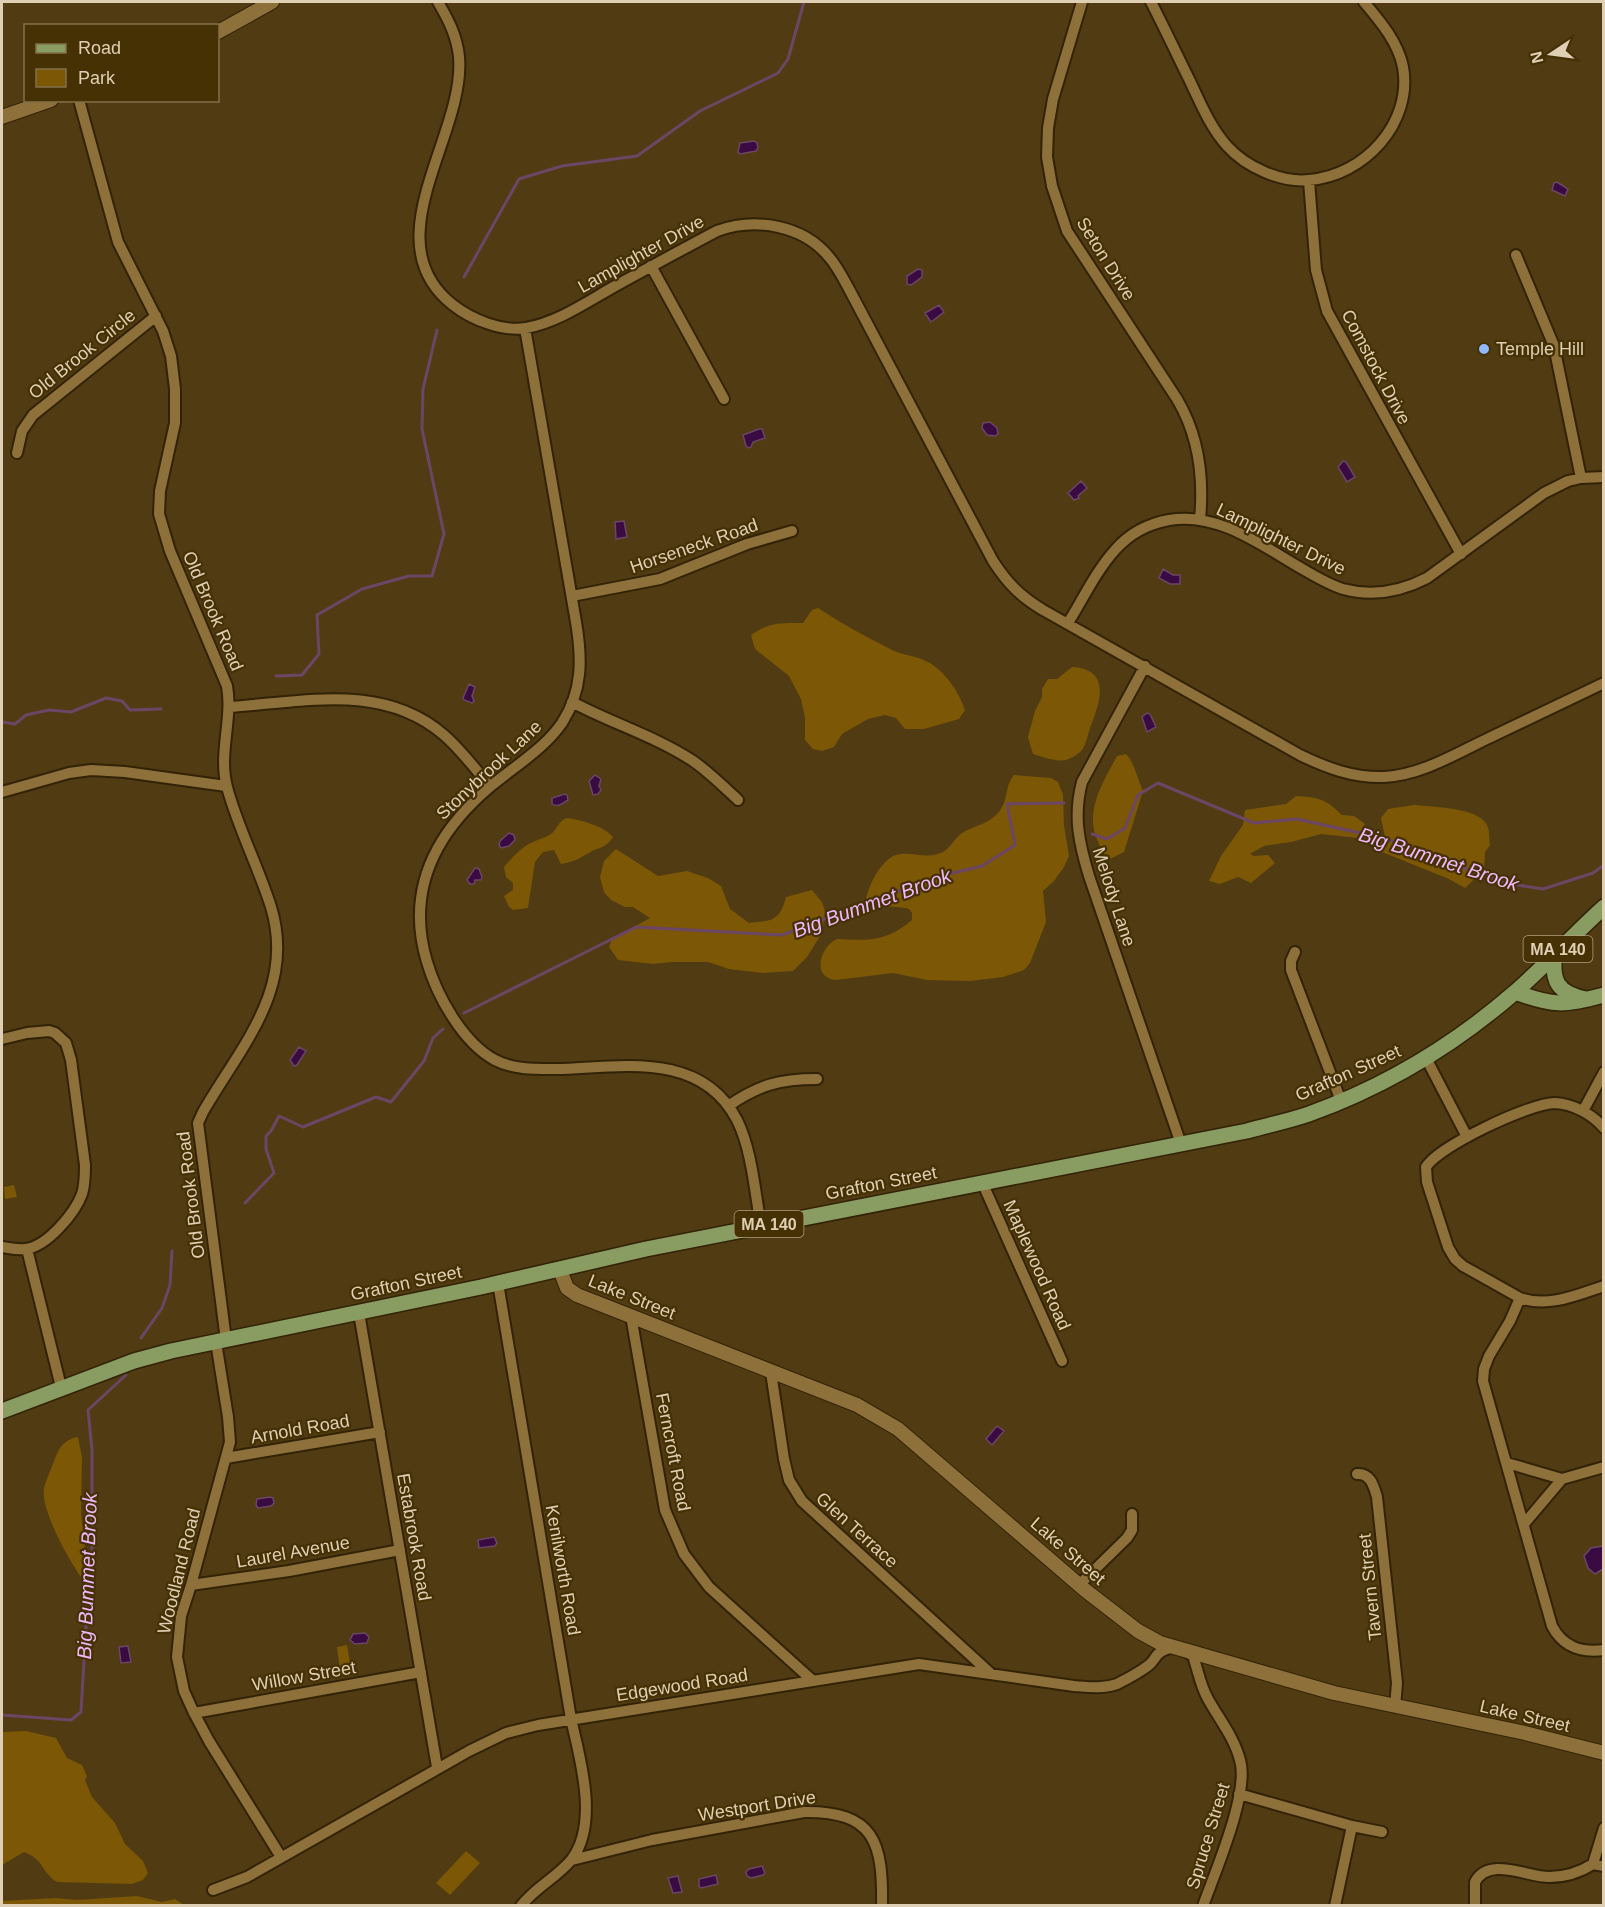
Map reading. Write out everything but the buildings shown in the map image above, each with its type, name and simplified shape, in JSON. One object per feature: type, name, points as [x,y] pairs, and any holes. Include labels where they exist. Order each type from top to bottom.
[{"type":"main road","name":"MA 140","points":[[1515,992],[1604,907]]},
{"type":"main road","points":[[1555,952],[1554,976],[1561,989],[1572,996],[1596,997]]},
{"type":"main road","name":"Grafton Street","points":[[2,1411],[134,1361],[221,1341],[560,1270],[646,1249],[1181,1144],[1307,1114],[1341,1101],[1426,1058],[1515,992]]},
{"type":"main road","points":[[1515,992],[1551,1004],[1569,1004],[1596,997]]},
{"type":"street","points":[[219,31],[272,2]]},
{"type":"street","name":"Lamplighter Drive","points":[[438,2],[456,38],[459,57],[458,75],[454,97],[420,214],[421,252],[432,282],[451,304],[459,309],[486,322],[513,328],[525,328],[565,314],[717,231],[750,224],[784,228],[807,238],[830,258],[849,289],[993,561],[1008,584],[1027,600],[1316,763],[1351,775],[1367,777],[1399,775],[1435,764],[1604,683]]},
{"type":"street","name":"Seton Drive","points":[[1082,2],[1053,99],[1048,128],[1047,158],[1052,186],[1067,231],[1177,399],[1189,423],[1196,444],[1200,472],[1200,519]]},
{"type":"street","points":[[1151,2],[1201,105],[1228,148],[1267,173],[1288,179],[1309,181],[1343,171],[1369,155],[1391,130],[1400,111],[1404,81],[1400,57],[1383,25],[1364,2]]},
{"type":"street","points":[[2,117],[45,102]]},
{"type":"street","name":"Old Brook Road","points":[[80,102],[115,234],[156,316],[171,356],[176,401],[174,434],[160,491],[159,514],[170,551],[227,686],[229,708],[224,765],[226,786],[275,921],[277,971],[266,1006],[202,1112],[198,1123],[221,1341]]},
{"type":"street","name":"Comstock Drive","points":[[1309,181],[1316,270],[1327,311],[1461,554]]},
{"type":"street","points":[[1516,255],[1554,346],[1581,478]]},
{"type":"street","points":[[651,266],[724,399]]},
{"type":"street","name":"Old Brook Circle","points":[[17,453],[22,431],[33,415],[156,316]]},
{"type":"street","name":"Stonybrook Lane","points":[[525,328],[572,596],[581,665],[572,702],[552,734],[490,786],[450,826],[439,843],[430,863],[422,891],[422,941],[427,961],[434,980],[463,1032],[478,1049],[496,1061],[517,1067],[545,1069],[651,1066],[678,1071],[703,1081],[728,1106],[736,1119],[745,1144],[761,1226]]},
{"type":"street","name":"Lamplighter Drive","points":[[1068,623],[1106,561],[1129,537],[1142,528],[1162,521],[1187,518],[1222,525],[1325,581],[1358,592],[1382,593],[1416,584],[1544,493],[1581,478],[1604,477]]},
{"type":"street","name":"Horseneck Road","points":[[572,596],[660,579],[747,544],[792,531]]},
{"type":"street","name":"Melody Lane","points":[[1145,666],[1086,773],[1080,792],[1077,823],[1084,860],[1181,1144]]},
{"type":"street","points":[[229,708],[358,699],[380,702],[400,708],[425,720],[445,736],[490,786]]},
{"type":"street","points":[[572,702],[596,715],[662,743],[693,761],[738,800]]},
{"type":"street","points":[[2,792],[69,773],[91,770],[125,772],[226,786]]},
{"type":"street","points":[[1295,952],[1291,961],[1291,970],[1341,1101]]},
{"type":"street","points":[[2,1039],[27,1033],[50,1031],[66,1043],[71,1060],[85,1166],[82,1195],[75,1208],[44,1242],[27,1250],[2,1246]]},
{"type":"street","points":[[1426,1058],[1467,1137]]},
{"type":"street","points":[[1583,1111],[1604,1072]]},
{"type":"street","points":[[728,1106],[764,1085],[788,1080],[817,1079]]},
{"type":"street","points":[[1604,1128],[1583,1111],[1562,1104],[1542,1105],[1467,1137],[1434,1158],[1425,1171],[1450,1251],[1460,1264],[1520,1298],[1531,1301],[1564,1299],[1604,1286]]},
{"type":"street","name":"Maplewood Road","points":[[985,1182],[986,1191],[1062,1362]]},
{"type":"street","points":[[27,1250],[61,1387]]},
{"type":"street","name":"Lake Street","points":[[560,1270],[564,1283],[570,1291],[857,1405],[898,1429],[1079,1585],[1138,1631],[1160,1643],[1320,1689],[1395,1707],[1525,1733],[1604,1753]]},
{"type":"street","name":"Kenilworth Road","points":[[498,1283],[583,1780],[586,1808],[581,1839],[572,1860]]},
{"type":"street","points":[[1520,1298],[1510,1321],[1489,1356],[1482,1377],[1486,1397],[1507,1463],[1547,1610],[1556,1632],[1566,1643],[1576,1648],[1587,1651],[1604,1650]]},
{"type":"street","name":"Estabrook Road","points":[[359,1313],[437,1767]]},
{"type":"street","name":"Ferncroft Road","points":[[630,1316],[664,1510],[684,1554],[709,1587],[813,1681]]},
{"type":"street","name":"Woodland Road","points":[[221,1341],[230,1442],[181,1616],[177,1657],[184,1691],[194,1713],[281,1857]]},
{"type":"street","name":"Glen Terrace","points":[[771,1372],[784,1460],[789,1480],[802,1501],[990,1673]]},
{"type":"street","name":"Arnold Road","points":[[226,1458],[380,1432]]},
{"type":"street","points":[[1507,1463],[1562,1479],[1604,1467]]},
{"type":"street","name":"Tavern Street","points":[[1357,1474],[1369,1478],[1377,1497],[1397,1683],[1395,1707]]},
{"type":"street","points":[[1524,1524],[1562,1479]]},
{"type":"street","points":[[1079,1585],[1127,1538],[1132,1530],[1132,1514]]},
{"type":"street","name":"Laurel Avenue","points":[[191,1585],[289,1571],[400,1550]]},
{"type":"street","name":"Edgewood Road","points":[[213,1890],[247,1877],[437,1767],[506,1733],[571,1719],[919,1664],[1093,1688],[1117,1683],[1151,1664],[1157,1655],[1165,1650],[1182,1648]]},
{"type":"street","name":"Spruce Street","points":[[1182,1648],[1192,1656],[1207,1698],[1235,1744],[1242,1772],[1230,1831],[1203,1905]]},
{"type":"street","name":"Willow Street","points":[[194,1713],[421,1672]]},
{"type":"street","points":[[1239,1794],[1352,1826],[1382,1832]]},
{"type":"street","name":"Westport Drive","points":[[572,1860],[652,1840],[804,1812],[841,1814],[856,1821],[873,1840],[880,1864],[882,1905]]},
{"type":"street","points":[[1335,1905],[1352,1826]]},
{"type":"street","points":[[1475,1905],[1475,1882],[1486,1871],[1495,1869],[1546,1877],[1581,1872],[1598,1865],[1604,1828]]},
{"type":"street","points":[[521,1905],[572,1860]]},
{"type":"green space","points":[[818,608],[892,650],[924,660],[934,666],[951,683],[962,703],[965,710],[959,719],[924,729],[905,729],[896,718],[885,715],[868,719],[842,734],[834,747],[822,751],[813,749],[805,740],[805,718],[801,699],[789,676],[755,649],[751,635],[770,625],[803,623],[812,610]]},
{"type":"green space","points":[[1072,667],[1085,669],[1093,674],[1100,689],[1097,708],[1085,745],[1079,753],[1066,760],[1053,760],[1033,754],[1028,737],[1035,711],[1042,697],[1042,689],[1048,679],[1057,679]]},
{"type":"green space","points":[[1126,754],[1134,767],[1143,791],[1124,852],[1110,859],[1102,851],[1095,832],[1094,810],[1100,788],[1117,756]]},
{"type":"green space","points":[[1014,775],[1051,778],[1058,782],[1063,795],[1064,825],[1069,856],[1054,881],[1043,891],[1046,922],[1030,963],[1024,970],[1003,977],[970,981],[927,980],[893,973],[836,980],[823,974],[821,961],[823,955],[826,948],[837,939],[858,940],[886,936],[912,920],[912,913],[909,909],[875,905],[866,899],[874,878],[888,859],[901,854],[929,856],[946,850],[962,833],[987,821],[1000,811],[1005,801],[1008,785]]},
{"type":"green space","points":[[1296,796],[1321,800],[1342,815],[1354,816],[1364,823],[1367,839],[1321,834],[1264,846],[1250,854],[1268,855],[1275,863],[1251,883],[1238,877],[1220,884],[1209,881],[1221,856],[1243,825],[1245,810],[1286,804]]},
{"type":"green space","points":[[1414,805],[1465,811],[1482,819],[1487,825],[1490,845],[1485,852],[1484,870],[1465,888],[1449,879],[1382,852],[1379,843],[1385,837],[1381,818],[1388,809]]},
{"type":"green space","points":[[567,818],[598,827],[613,837],[604,846],[566,863],[561,864],[554,850],[543,852],[535,862],[528,908],[513,910],[504,896],[513,890],[513,883],[506,877],[504,867],[521,849],[551,834]]},
{"type":"green space","points":[[616,849],[658,876],[687,871],[708,878],[721,886],[730,909],[749,923],[774,918],[781,911],[786,897],[812,890],[822,902],[825,911],[822,933],[807,957],[793,971],[763,973],[729,969],[708,962],[653,964],[618,960],[609,947],[612,939],[650,918],[633,907],[625,907],[611,900],[604,892],[600,877],[604,861]]},
{"type":"green space","points":[[14,1185],[17,1197],[5,1199],[4,1187]]},
{"type":"green space","points":[[78,1437],[82,1457],[81,1514],[85,1544],[81,1577],[56,1534],[44,1497],[44,1488],[60,1448],[65,1442]]},
{"type":"green space","points":[[347,1645],[351,1668],[340,1670],[337,1647]]},
{"type":"green space","points":[[26,1731],[56,1738],[67,1758],[82,1765],[92,1797],[115,1823],[125,1844],[143,1861],[148,1873],[143,1880],[132,1884],[57,1882],[36,1859],[24,1852],[2,1865],[2,1732]]},
{"type":"green space","points":[[466,1851],[480,1863],[450,1895],[436,1883]]},
{"type":"green space","points":[[137,1896],[162,1902],[175,1899],[184,1905],[2,1905],[2,1901]]},
{"type":"shaded area","points":[[754,141],[758,148],[756,151],[740,154],[738,152],[740,143]]},
{"type":"shaded area","points":[[1557,182],[1568,189],[1565,196],[1552,190],[1554,183]]},
{"type":"shaded area","points":[[918,269],[922,270],[922,277],[911,285],[907,284],[907,276]]},
{"type":"shaded area","points":[[939,305],[944,312],[931,322],[925,313]]},
{"type":"shaded area","points":[[990,422],[997,428],[998,434],[995,436],[987,435],[982,428],[983,423]]},
{"type":"shaded area","points":[[762,429],[765,438],[753,442],[749,448],[746,446],[743,435]]},
{"type":"shaded area","points":[[1343,461],[1355,477],[1347,482],[1338,467]]},
{"type":"shaded area","points":[[1081,481],[1087,488],[1078,496],[1079,498],[1074,500],[1068,493]]},
{"type":"shaded area","points":[[624,521],[627,537],[616,539],[615,522]]},
{"type":"shaded area","points":[[1163,569],[1173,575],[1180,575],[1180,584],[1170,584],[1159,578]]},
{"type":"shaded area","points":[[469,684],[475,687],[472,703],[463,698]]},
{"type":"shaded area","points":[[1147,713],[1150,714],[1156,727],[1147,732],[1142,717]]},
{"type":"shaded area","points":[[595,775],[601,779],[599,786],[601,790],[598,794],[593,795],[589,781]]},
{"type":"shaded area","points":[[565,794],[568,800],[558,805],[552,804],[552,798]]},
{"type":"shaded area","points":[[509,833],[514,835],[515,840],[509,846],[501,848],[500,841]]},
{"type":"shaded area","points":[[475,868],[479,869],[482,877],[481,880],[475,880],[474,884],[470,884],[467,880]]},
{"type":"shaded area","points":[[299,1047],[306,1051],[294,1066],[290,1060]]},
{"type":"shaded area","points":[[997,1426],[1004,1431],[992,1445],[986,1439]]},
{"type":"shaded area","points":[[273,1498],[274,1503],[271,1506],[258,1508],[257,1499]]},
{"type":"shaded area","points":[[494,1537],[497,1543],[495,1546],[479,1548],[478,1540]]},
{"type":"shaded area","points":[[1603,1546],[1603,1569],[1595,1574],[1588,1568],[1584,1556],[1591,1548]]},
{"type":"shaded area","points":[[365,1633],[369,1637],[367,1643],[355,1644],[350,1640],[353,1634]]},
{"type":"shaded area","points":[[128,1646],[131,1662],[121,1663],[119,1647]]},
{"type":"shaded area","points":[[762,1866],[765,1873],[763,1875],[751,1878],[747,1876],[746,1872],[749,1869]]},
{"type":"shaded area","points":[[716,1875],[718,1884],[701,1888],[699,1886],[699,1879]]},
{"type":"shaded area","points":[[678,1876],[682,1892],[673,1893],[668,1878]]},
{"type":"waterway","points":[[464,277],[519,179],[562,166],[637,156],[700,111],[778,73],[788,59],[804,2]]},
{"type":"waterway","points":[[276,676],[302,675],[319,654],[317,615],[362,589],[409,576],[432,576],[444,534],[422,429],[423,389],[437,330]]},
{"type":"waterway","points":[[2,722],[15,724],[26,715],[49,710],[71,712],[106,698],[122,701],[130,710],[161,709]]},
{"type":"waterway","name":"Big Bummet Brook","points":[[1092,834],[1107,839],[1125,828],[1138,795],[1158,783],[1254,823],[1297,819],[1387,839],[1504,883],[1543,889],[1593,873],[1604,865]]},
{"type":"waterway","name":"Big Bummet Brook","points":[[464,1013],[636,927],[782,935],[936,877],[982,866],[1015,845],[1007,804],[1064,803]]},
{"type":"waterway","name":"Big Bummet Brook","points":[[245,1203],[274,1173],[266,1149],[266,1136],[279,1116],[303,1127],[376,1097],[391,1102],[424,1061],[433,1038],[443,1029]]},
{"type":"waterway","name":"Big Bummet Brook","points":[[141,1338],[162,1308],[170,1285],[172,1251]]},
{"type":"waterway","name":"Big Bummet Brook","points":[[2,1715],[71,1720],[81,1712],[92,1556],[92,1450],[88,1410],[126,1375]]},
{"type":"place","name":"Temple Hill","points":[[1484,349]]}]
